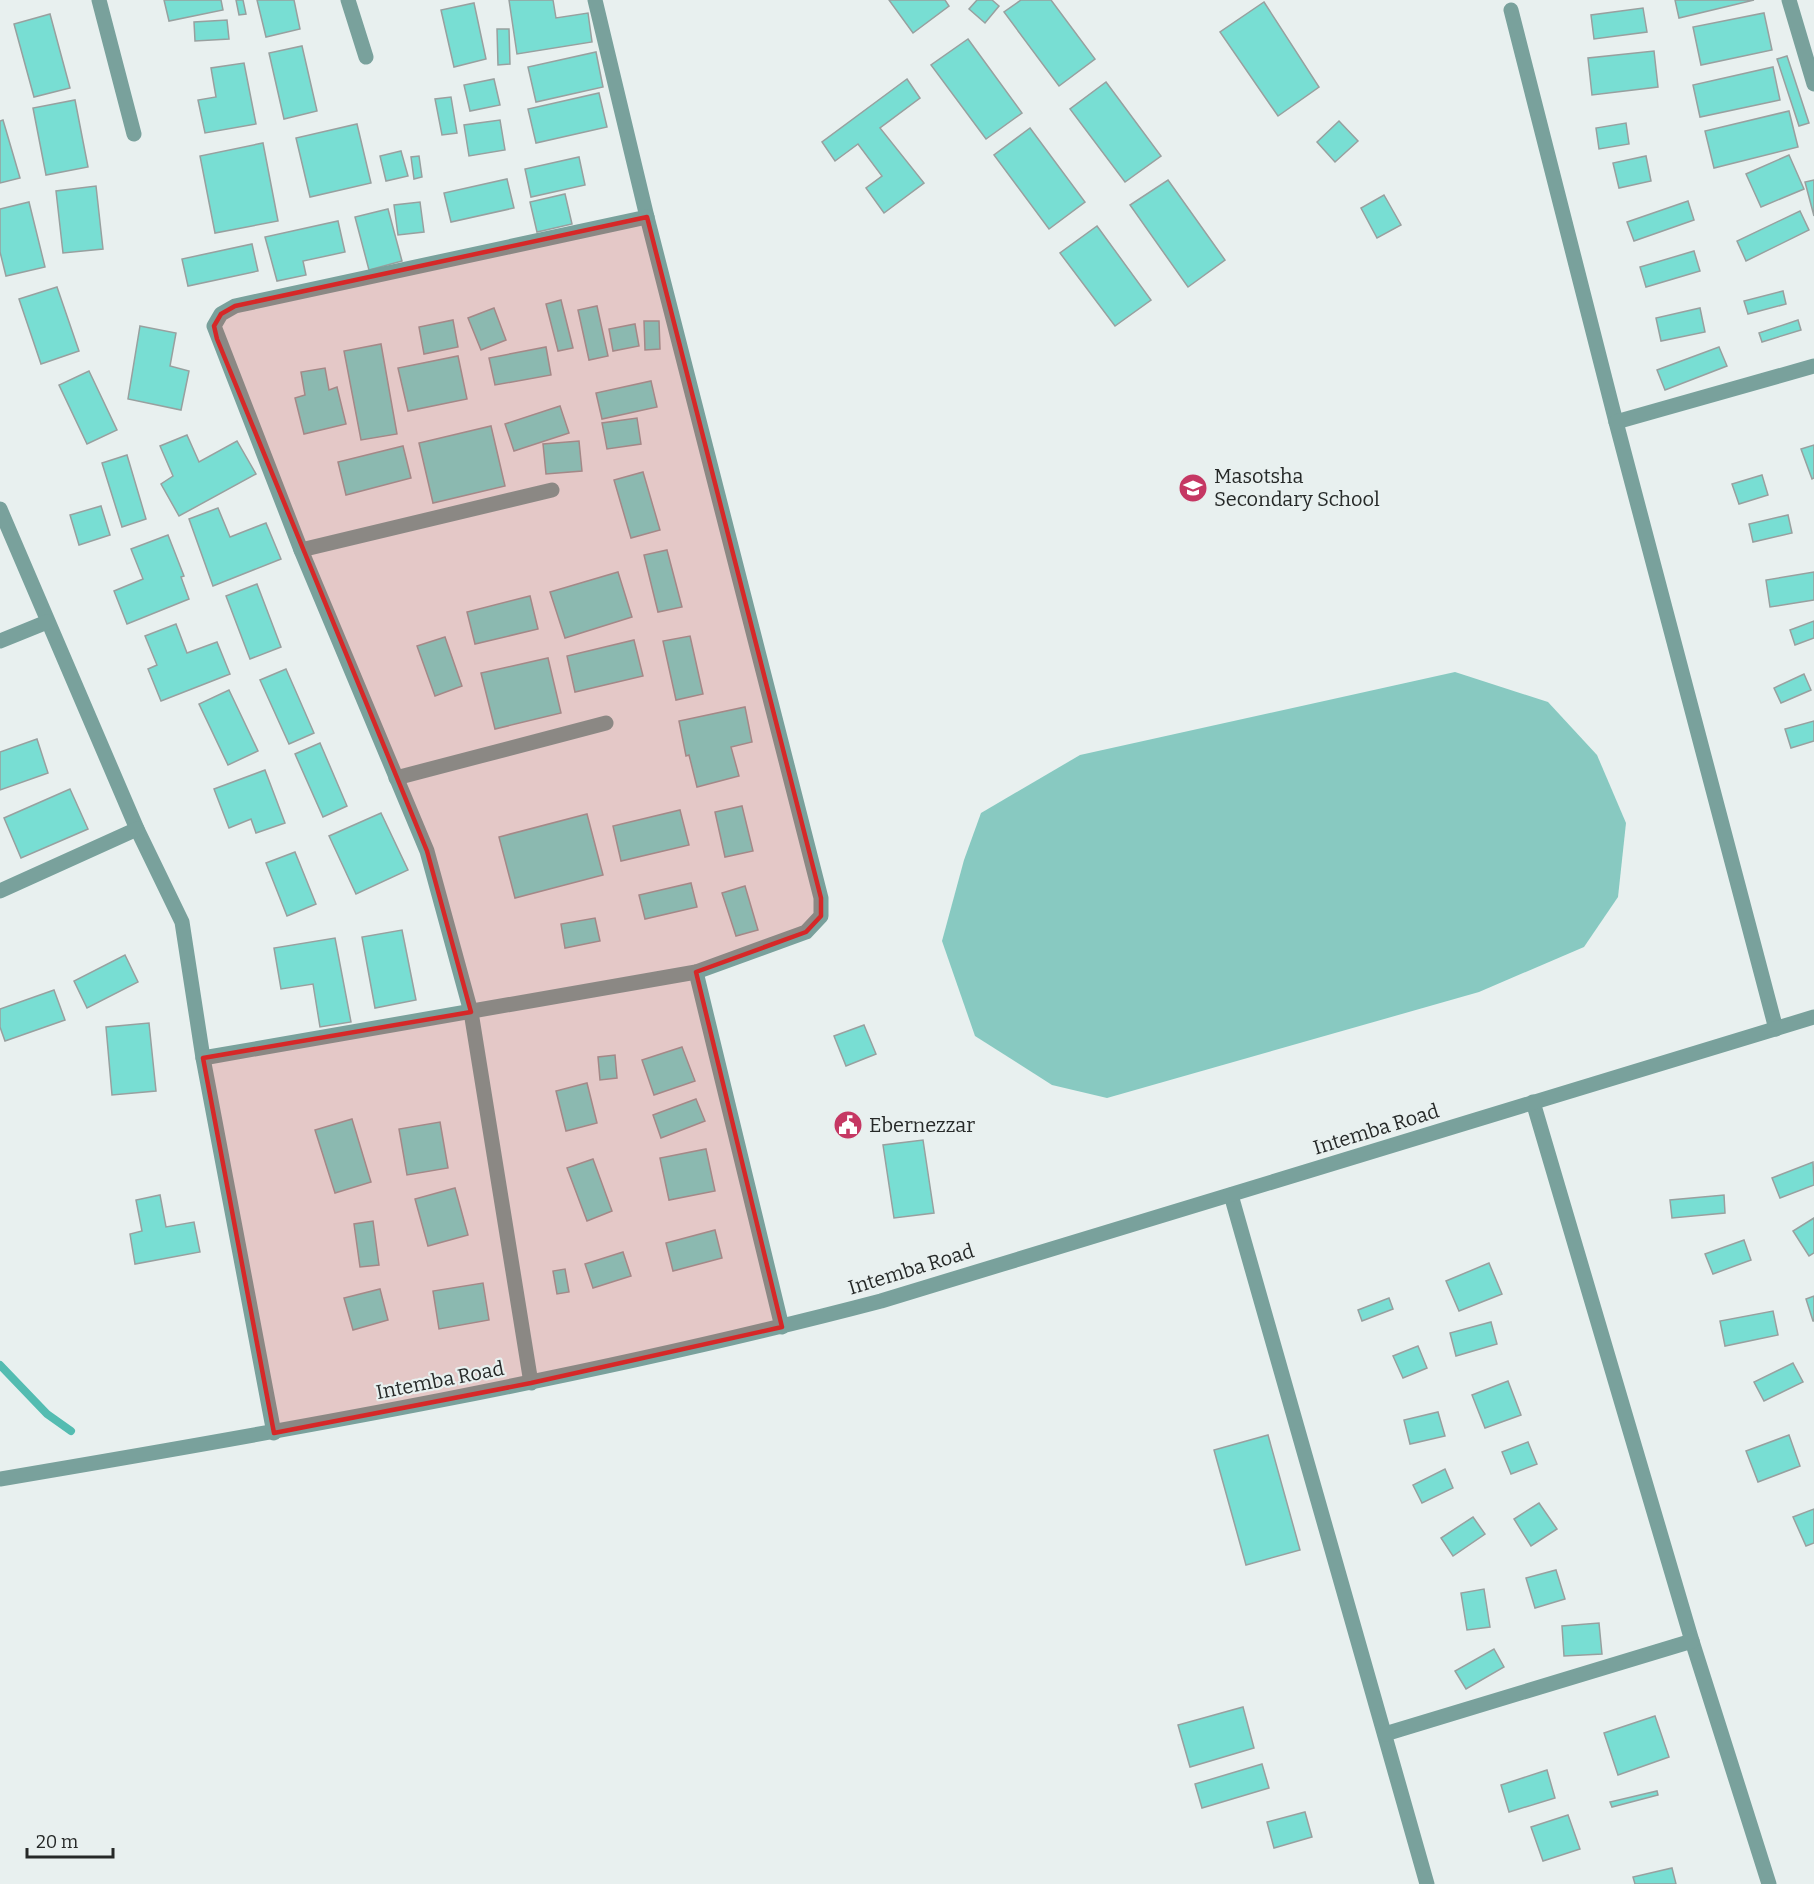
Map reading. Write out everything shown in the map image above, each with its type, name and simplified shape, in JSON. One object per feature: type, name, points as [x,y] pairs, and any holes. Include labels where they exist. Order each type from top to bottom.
[{"type":"street","points":[[99,0],[134,134]]},
{"type":"street","points":[[348,0],[366,57]]},
{"type":"street","points":[[203,1058],[696,972],[806,932],[821,916],[821,898],[646,218],[596,0]]},
{"type":"street","points":[[1789,0],[1814,84]]},
{"type":"street","points":[[1511,10],[1616,422],[1776,1029]]},
{"type":"street","points":[[531,1383],[471,1012],[427,851],[301,550],[217,339],[214,326],[221,314],[235,306],[646,218]]},
{"type":"street","points":[[1616,422],[1814,366]]},
{"type":"street","points":[[301,550],[552,490]]},
{"type":"street","points":[[0,508],[137,829],[182,922],[203,1058],[274,1433]]},
{"type":"street","points":[[0,641],[47,622]]},
{"type":"street","points":[[396,778],[606,723]]},
{"type":"street","points":[[0,891],[137,829]]},
{"type":"street","points":[[696,972],[782,1327]]},
{"type":"street","name":"Intemba Road","points":[[0,1479],[274,1433],[531,1383],[782,1327],[881,1301],[1814,1017]]},
{"type":"street","points":[[1533,1102],[1692,1641],[1769,1884]]},
{"type":"street","points":[[1231,1195],[1427,1884]]},
{"type":"street","points":[[1385,1734],[1692,1641]]},
{"type":"highlighted area","points":[[647,217],[821,898],[821,916],[806,932],[696,972],[782,1327],[531,1383],[274,1433],[203,1058],[471,1012],[427,851],[217,339],[214,326],[221,314],[235,306]]},
{"type":"shaded area","points":[[1455,672],[1548,702],[1597,755],[1626,823],[1618,897],[1584,947],[1479,992],[1107,1098],[1052,1085],[975,1036],[942,941],[964,860],[981,813],[1080,755]]},
{"type":"building","points":[[164,0],[221,0],[223,10],[169,21]]},
{"type":"building","points":[[236,0],[243,0],[246,14],[239,15]]},
{"type":"building","points":[[257,0],[294,0],[300,29],[266,37]]},
{"type":"building","points":[[509,0],[553,0],[556,18],[588,13],[592,42],[517,54]]},
{"type":"building","points":[[889,0],[945,0],[949,6],[913,33]]},
{"type":"building","points":[[977,0],[992,0],[999,6],[985,23],[969,9]]},
{"type":"building","points":[[1021,0],[1051,0],[1095,59],[1059,86],[1004,12]]},
{"type":"building","points":[[1675,0],[1754,0],[1679,18]]},
{"type":"building","points":[[1264,2],[1319,87],[1278,116],[1220,32]]},
{"type":"building","points":[[474,3],[486,59],[454,67],[441,10]]},
{"type":"building","points":[[1643,8],[1647,32],[1594,39],[1591,15]]},
{"type":"building","points":[[1764,13],[1772,50],[1701,65],[1693,27]]},
{"type":"building","points":[[50,14],[70,88],[34,97],[14,24]]},
{"type":"building","points":[[227,20],[229,39],[195,41],[194,22]]},
{"type":"building","points":[[497,29],[509,29],[510,64],[498,65]]},
{"type":"building","points":[[968,39],[1022,113],[986,139],[931,65]]},
{"type":"building","points":[[302,46],[317,111],[284,119],[269,53]]},
{"type":"building","points":[[1654,51],[1658,87],[1592,95],[1588,58]]},
{"type":"building","points":[[596,52],[603,87],[536,102],[528,67]]},
{"type":"building","points":[[1787,56],[1809,123],[1799,126],[1777,59]]},
{"type":"building","points":[[244,63],[256,124],[205,133],[198,100],[216,97],[211,68]]},
{"type":"building","points":[[1773,67],[1780,100],[1700,117],[1693,85]]},
{"type":"building","points":[[494,79],[500,105],[470,111],[464,85]]},
{"type":"building","points":[[907,79],[920,98],[880,128],[924,183],[884,213],[866,188],[882,176],[858,144],[835,161],[822,142]]},
{"type":"building","points":[[1106,82],[1161,156],[1125,182],[1070,109]]},
{"type":"building","points":[[599,93],[607,127],[536,143],[528,109]]},
{"type":"building","points":[[451,97],[457,133],[442,135],[435,99]]},
{"type":"building","points":[[75,100],[88,167],[46,175],[33,108]]},
{"type":"building","points":[[1789,111],[1798,147],[1714,168],[1705,131]]},
{"type":"building","points":[[3,120],[20,178],[0,183],[0,121]]},
{"type":"building","points":[[500,120],[505,150],[469,156],[464,125]]},
{"type":"building","points":[[1339,121],[1358,141],[1335,162],[1317,142]]},
{"type":"building","points":[[1626,123],[1629,144],[1599,149],[1596,128]]},
{"type":"building","points":[[357,124],[371,183],[310,197],[296,138]]},
{"type":"building","points":[[1030,128],[1085,202],[1049,229],[994,155]]},
{"type":"building","points":[[263,143],[278,221],[215,233],[200,156]]},
{"type":"building","points":[[401,151],[408,176],[386,181],[380,156]]},
{"type":"building","points":[[1789,155],[1804,189],[1761,207],[1746,174]]},
{"type":"building","points":[[419,156],[422,177],[414,179],[411,157]]},
{"type":"building","points":[[1646,156],[1651,181],[1619,188],[1613,163]]},
{"type":"building","points":[[579,157],[585,185],[531,197],[525,169]]},
{"type":"building","points":[[507,179],[514,208],[451,222],[444,193]]},
{"type":"building","points":[[1168,180],[1225,260],[1188,287],[1130,205]]},
{"type":"building","points":[[1814,180],[1814,216],[1805,182]]},
{"type":"building","points":[[96,186],[103,249],[63,253],[56,191]]},
{"type":"building","points":[[565,194],[572,224],[537,232],[530,202]]},
{"type":"building","points":[[1384,195],[1401,225],[1377,238],[1361,208]]},
{"type":"building","points":[[1688,201],[1694,220],[1634,241],[1627,222]]},
{"type":"building","points":[[29,202],[45,267],[6,276],[0,252],[0,209]]},
{"type":"building","points":[[420,202],[424,232],[398,235],[394,205]]},
{"type":"building","points":[[388,209],[402,261],[369,270],[355,217]]},
{"type":"building","points":[[1800,211],[1809,230],[1746,261],[1737,241]]},
{"type":"building","points":[[338,221],[345,252],[303,261],[306,275],[277,281],[265,237]]},
{"type":"building","points":[[1097,226],[1151,300],[1115,326],[1060,253]]},
{"type":"building","points":[[252,244],[258,271],[188,286],[182,259]]},
{"type":"building","points":[[1694,251],[1700,271],[1646,287],[1640,267]]},
{"type":"building","points":[[57,287],[79,351],[41,364],[19,299]]},
{"type":"building","points":[[1783,291],[1786,304],[1748,314],[1744,301]]},
{"type":"building","points":[[561,300],[573,348],[558,351],[546,304]]},
{"type":"building","points":[[597,306],[608,356],[589,360],[578,310]]},
{"type":"building","points":[[494,308],[506,340],[481,350],[468,318]]},
{"type":"building","points":[[1700,308],[1705,332],[1661,341],[1656,318]]},
{"type":"building","points":[[453,320],[458,347],[424,354],[419,327]]},
{"type":"building","points":[[1798,320],[1801,330],[1762,342],[1759,333]]},
{"type":"building","points":[[644,321],[659,321],[660,349],[645,350]]},
{"type":"building","points":[[635,324],[639,346],[613,351],[609,329]]},
{"type":"building","points":[[140,326],[176,333],[170,366],[189,371],[181,410],[128,399]]},
{"type":"building","points":[[381,344],[397,434],[361,440],[344,351]]},
{"type":"building","points":[[546,347],[551,375],[495,385],[489,358]]},
{"type":"building","points":[[1719,347],[1727,366],[1665,390],[1657,370]]},
{"type":"building","points":[[458,356],[467,399],[408,411],[398,368]]},
{"type":"building","points":[[325,368],[329,390],[337,387],[346,424],[304,434],[295,398],[305,395],[301,372]]},
{"type":"building","points":[[89,371],[117,430],[87,444],[59,385]]},
{"type":"building","points":[[651,381],[657,407],[602,419],[596,393]]},
{"type":"building","points":[[560,406],[569,433],[514,451],[505,424]]},
{"type":"building","points":[[637,418],[641,444],[607,449],[602,423]]},
{"type":"building","points":[[491,426],[505,486],[433,503],[419,443]]},
{"type":"building","points":[[187,435],[199,462],[237,441],[256,474],[179,516],[161,484],[173,476],[160,446]]},
{"type":"building","points":[[579,441],[582,471],[546,474],[543,444]]},
{"type":"building","points":[[1814,445],[1814,478],[1812,479],[1801,449]]},
{"type":"building","points":[[403,446],[411,478],[346,495],[338,462]]},
{"type":"building","points":[[127,455],[146,519],[122,527],[102,463]]},
{"type":"building","points":[[643,472],[660,530],[631,538],[614,480]]},
{"type":"building","points":[[1762,475],[1768,495],[1739,504],[1732,484]]},
{"type":"building","points":[[101,506],[110,535],[79,545],[70,515]]},
{"type":"building","points":[[218,508],[230,537],[266,523],[281,559],[213,586],[189,519]]},
{"type":"building","points":[[1788,515],[1792,533],[1753,542],[1749,524]]},
{"type":"building","points":[[168,535],[184,576],[181,577],[189,599],[127,624],[114,591],[143,579],[131,549]]},
{"type":"building","points":[[667,550],[682,607],[658,612],[644,555]]},
{"type":"building","points":[[618,572],[632,617],[565,638],[550,592]]},
{"type":"building","points":[[1814,572],[1814,600],[1770,607],[1766,580]]},
{"type":"building","points":[[257,584],[281,647],[250,659],[226,596]]},
{"type":"building","points":[[530,596],[538,629],[475,644],[467,612]]},
{"type":"building","points":[[1814,621],[1814,638],[1795,645],[1790,630]]},
{"type":"building","points":[[176,624],[187,653],[217,642],[230,674],[161,701],[148,669],[157,665],[145,636]]},
{"type":"building","points":[[690,636],[703,694],[676,700],[663,641]]},
{"type":"building","points":[[445,637],[462,686],[435,696],[417,646]]},
{"type":"building","points":[[634,640],[643,676],[575,692],[567,656]]},
{"type":"building","points":[[548,658],[561,713],[495,729],[481,673]]},
{"type":"building","points":[[286,669],[314,733],[289,744],[260,680]]},
{"type":"building","points":[[1804,674],[1811,690],[1781,703],[1774,688]]},
{"type":"building","points":[[229,690],[258,751],[228,765],[199,704]]},
{"type":"building","points":[[745,707],[752,742],[731,747],[739,776],[697,787],[689,755],[686,756],[679,721]]},
{"type":"building","points":[[1814,721],[1814,741],[1791,748],[1785,729]]},
{"type":"building","points":[[37,739],[48,773],[0,790],[0,752]]},
{"type":"building","points":[[320,743],[347,806],[323,817],[295,754]]},
{"type":"building","points":[[265,770],[285,823],[256,833],[251,819],[229,828],[214,789]]},
{"type":"building","points":[[70,789],[88,829],[21,858],[4,818]]},
{"type":"building","points":[[742,806],[753,851],[725,857],[715,812]]},
{"type":"building","points":[[680,810],[689,845],[621,861],[613,826]]},
{"type":"building","points":[[381,813],[408,870],[356,894],[329,836]]},
{"type":"building","points":[[587,814],[603,875],[515,898],[499,837]]},
{"type":"building","points":[[295,852],[316,904],[287,916],[266,863]]},
{"type":"building","points":[[691,883],[697,907],[645,919],[639,895]]},
{"type":"building","points":[[745,886],[758,930],[736,936],[722,893]]},
{"type":"building","points":[[595,918],[600,941],[565,948],[561,924]]},
{"type":"building","points":[[402,930],[416,1000],[375,1008],[362,937]]},
{"type":"building","points":[[335,938],[351,1022],[320,1027],[313,984],[281,989],[274,948]]},
{"type":"building","points":[[125,955],[138,982],[87,1008],[74,981]]},
{"type":"building","points":[[54,990],[65,1020],[5,1041],[0,1027],[0,1009]]},
{"type":"building","points":[[149,1023],[156,1091],[112,1095],[106,1027]]},
{"type":"building","points":[[864,1025],[876,1054],[846,1066],[834,1036]]},
{"type":"building","points":[[682,1047],[695,1081],[654,1095],[642,1060]]},
{"type":"building","points":[[615,1055],[617,1078],[600,1080],[598,1057]]},
{"type":"building","points":[[587,1083],[597,1123],[566,1131],[556,1091]]},
{"type":"building","points":[[696,1099],[705,1121],[661,1138],[653,1115]]},
{"type":"building","points":[[352,1119],[371,1182],[335,1193],[315,1130]]},
{"type":"building","points":[[440,1122],[448,1168],[407,1175],[399,1129]]},
{"type":"building","points":[[923,1140],[934,1213],[894,1218],[883,1145]]},
{"type":"building","points":[[706,1149],[715,1191],[669,1200],[660,1158]]},
{"type":"building","points":[[593,1159],[612,1211],[587,1221],[567,1168]]},
{"type":"building","points":[[1813,1162],[1814,1185],[1780,1198],[1772,1178]]},
{"type":"building","points":[[455,1188],[468,1235],[428,1246],[415,1199]]},
{"type":"building","points":[[160,1195],[166,1227],[194,1222],[200,1252],[135,1264],[130,1234],[142,1231],[136,1200]]},
{"type":"building","points":[[1724,1195],[1725,1213],[1672,1218],[1670,1200]]},
{"type":"building","points":[[1814,1218],[1814,1253],[1809,1256],[1793,1231]]},
{"type":"building","points":[[373,1221],[379,1265],[360,1267],[354,1224]]},
{"type":"building","points":[[715,1230],[722,1258],[673,1271],[666,1243]]},
{"type":"building","points":[[1744,1240],[1751,1260],[1713,1274],[1705,1254]]},
{"type":"building","points":[[623,1252],[631,1276],[593,1288],[585,1264]]},
{"type":"building","points":[[1489,1263],[1502,1294],[1459,1311],[1446,1281]]},
{"type":"building","points":[[565,1269],[569,1292],[557,1294],[553,1271]]},
{"type":"building","points":[[483,1283],[489,1320],[439,1329],[433,1291]]},
{"type":"building","points":[[380,1289],[388,1320],[353,1330],[344,1298]]},
{"type":"building","points":[[1814,1296],[1814,1321],[1813,1321],[1806,1299]]},
{"type":"building","points":[[1389,1298],[1393,1309],[1362,1321],[1358,1310]]},
{"type":"building","points":[[1773,1311],[1778,1335],[1725,1346],[1720,1321]]},
{"type":"building","points":[[1491,1322],[1497,1344],[1456,1356],[1450,1333]]},
{"type":"building","points":[[1418,1346],[1427,1368],[1403,1378],[1393,1356]]},
{"type":"building","points":[[1793,1363],[1803,1382],[1764,1401],[1754,1382]]},
{"type":"building","points":[[1508,1381],[1521,1415],[1485,1428],[1472,1395]]},
{"type":"building","points":[[1438,1412],[1445,1436],[1410,1444],[1404,1420]]},
{"type":"building","points":[[1268,1435],[1300,1550],[1246,1565],[1214,1450]]},
{"type":"building","points":[[1789,1435],[1800,1466],[1758,1482],[1746,1451]]},
{"type":"building","points":[[1528,1442],[1537,1464],[1511,1474],[1502,1452]]},
{"type":"building","points":[[1445,1469],[1453,1488],[1422,1503],[1413,1485]]},
{"type":"building","points":[[1539,1503],[1557,1529],[1531,1546],[1514,1519]]},
{"type":"building","points":[[1814,1509],[1814,1543],[1806,1546],[1793,1517]]},
{"type":"building","points":[[1473,1517],[1485,1534],[1453,1556],[1441,1538]]},
{"type":"building","points":[[1556,1570],[1565,1599],[1535,1608],[1526,1578]]},
{"type":"building","points":[[1484,1589],[1490,1627],[1467,1630],[1461,1593]]},
{"type":"building","points":[[1599,1623],[1602,1654],[1564,1656],[1562,1626]]},
{"type":"building","points":[[1494,1649],[1504,1667],[1466,1689],[1455,1671]]},
{"type":"building","points":[[1243,1707],[1254,1748],[1190,1767],[1178,1725]]},
{"type":"building","points":[[1655,1716],[1669,1757],[1618,1775],[1604,1733]]},
{"type":"building","points":[[1262,1764],[1269,1788],[1202,1808],[1195,1784]]},
{"type":"building","points":[[1547,1770],[1555,1798],[1509,1812],[1501,1785]]},
{"type":"building","points":[[1657,1791],[1658,1795],[1612,1807],[1610,1802]]},
{"type":"building","points":[[1305,1812],[1312,1837],[1274,1848],[1267,1822]]},
{"type":"building","points":[[1568,1815],[1580,1849],[1543,1861],[1531,1827]]},
{"type":"building","points":[[1672,1868],[1676,1884],[1635,1884],[1633,1877]]},
{"type":"waterway","points":[[0,1365],[47,1414],[71,1431]]},
{"type":"place","name":"Masotsha Secondary School","points":[[1193,488]]},
{"type":"place","name":"Ebernezzar","points":[[848,1125]]}]
